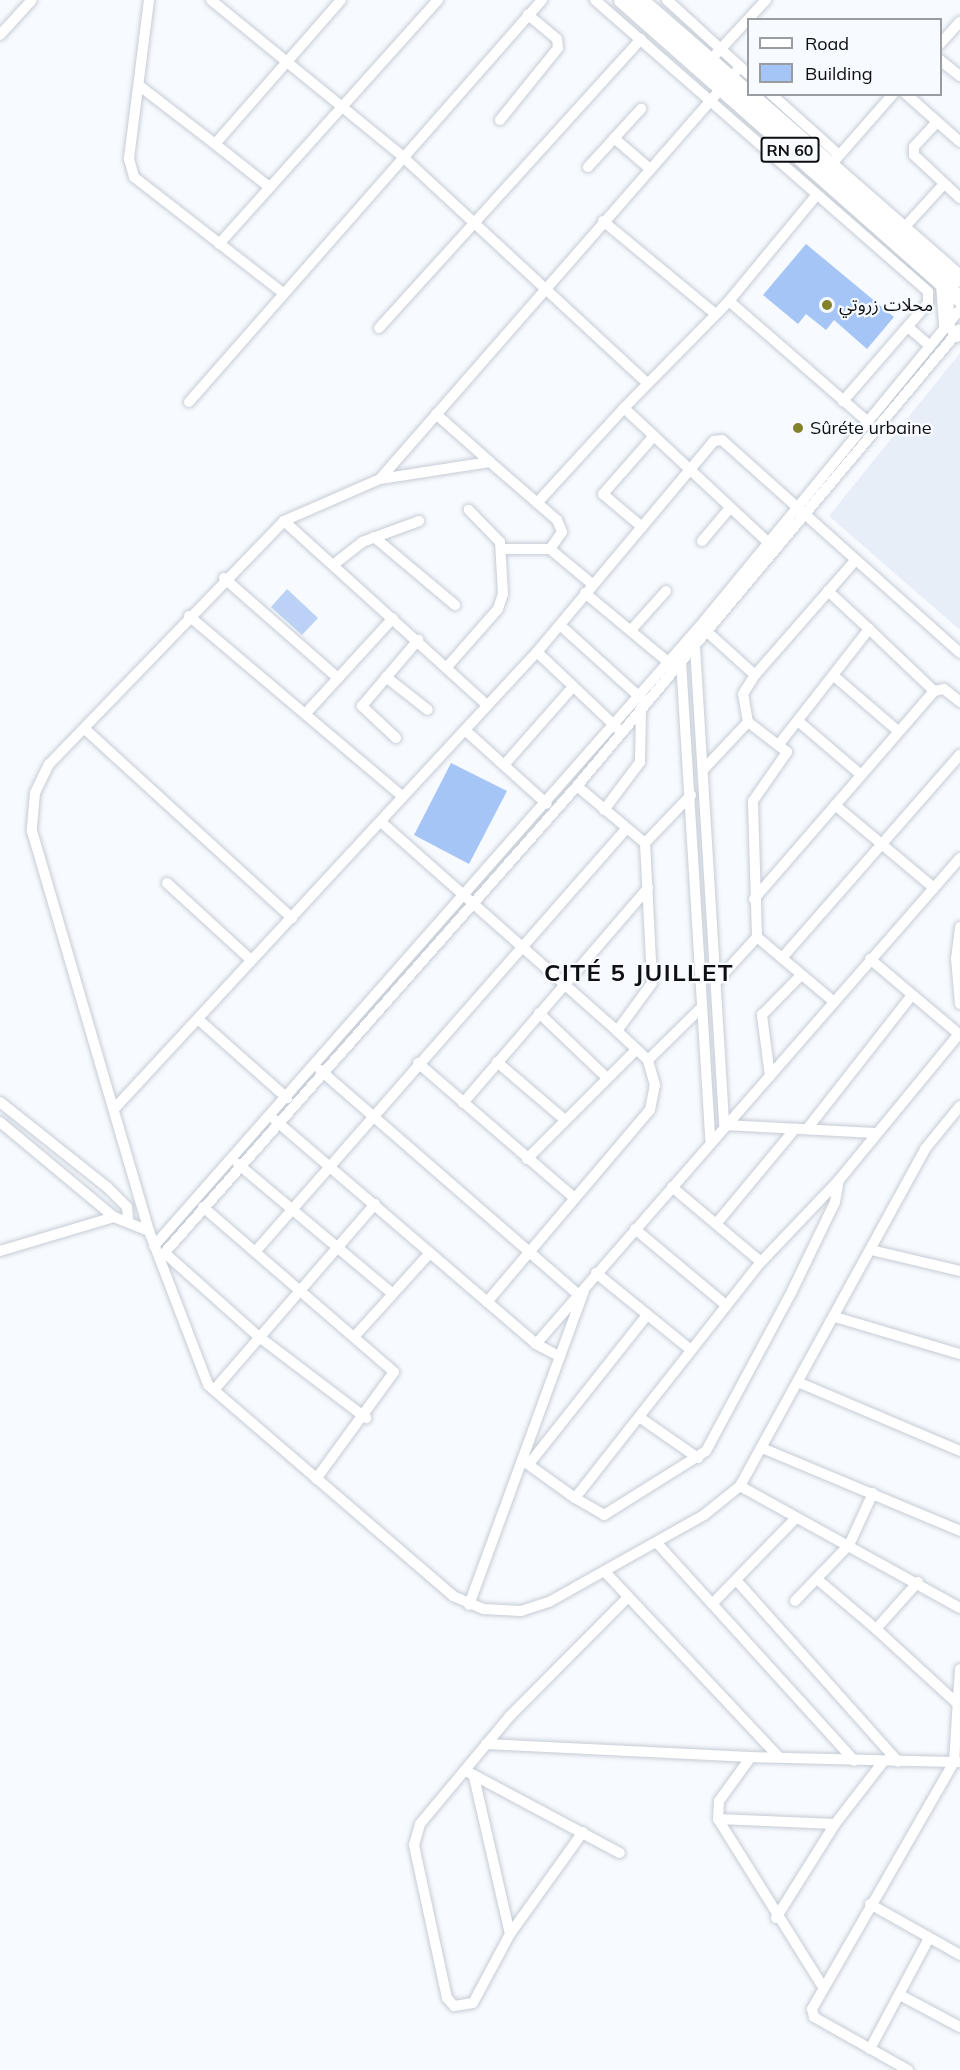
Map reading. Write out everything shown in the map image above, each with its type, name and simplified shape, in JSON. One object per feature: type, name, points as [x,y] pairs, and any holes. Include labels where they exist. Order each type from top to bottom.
[{"type":"main road","name":"RN 60","points":[[622,0],[735,76],[747,91]]},
{"type":"main road","name":"RN 60","points":[[640,0],[715,55],[747,88]]},
{"type":"main road","name":"RN 60","points":[[752,96],[835,161],[900,243],[960,279]]},
{"type":"main road","name":"RN 60","points":[[755,96],[900,243],[960,299]]},
{"type":"main road","points":[[944,284],[956,330]]},
{"type":"street","points":[[0,35],[32,0]]},
{"type":"street","points":[[150,0],[141,87],[129,159],[134,177],[284,293]]},
{"type":"street","points":[[211,0],[283,62],[402,156],[477,222],[647,383]]},
{"type":"street","points":[[215,144],[283,62],[341,0]]},
{"type":"street","points":[[219,244],[268,186],[341,109],[438,0]]},
{"type":"street","points":[[189,402],[402,156],[542,0]]},
{"type":"street","points":[[595,0],[815,197],[900,243],[930,295],[908,327],[843,401]]},
{"type":"street","points":[[667,0],[715,55],[747,20]]},
{"type":"street","points":[[749,18],[766,0]]},
{"type":"street","points":[[500,120],[558,48],[557,39],[528,15]]},
{"type":"street","points":[[942,42],[960,22]]},
{"type":"street","points":[[380,328],[641,39]]},
{"type":"street","points":[[942,62],[960,76]]},
{"type":"street","points":[[380,478],[649,168],[709,101],[735,76]]},
{"type":"street","points":[[141,87],[268,186]]},
{"type":"street","points":[[773,96],[835,161],[892,96]]},
{"type":"street","points":[[908,96],[960,142]]},
{"type":"street","points":[[588,167],[641,109]]},
{"type":"street","points":[[937,122],[913,151],[960,198]]},
{"type":"street","points":[[614,138],[649,168]]},
{"type":"street","points":[[900,243],[944,183]]},
{"type":"street","points":[[537,504],[713,312],[729,301],[815,197]]},
{"type":"street","points":[[603,221],[713,312]]},
{"type":"street","points":[[729,301],[868,422]]},
{"type":"street","points":[[154,1246],[287,1098],[319,1069],[390,996],[471,902],[577,786],[621,732],[641,702],[773,548],[806,518],[956,330],[960,309]]},
{"type":"street","points":[[908,327],[930,346]]},
{"type":"street","points":[[773,548],[796,510],[930,346],[956,330]]},
{"type":"street","points":[[624,408],[687,471],[773,548]]},
{"type":"street","points":[[436,414],[562,528],[550,549]]},
{"type":"street","points":[[642,527],[603,494],[653,437]]},
{"type":"street","points":[[115,1108],[199,1020],[250,959],[292,918],[465,730],[486,704],[537,652],[714,441],[723,440],[854,562],[960,652]]},
{"type":"street","points":[[366,1419],[258,1336],[154,1246],[32,831],[40,776],[87,730],[224,578],[284,521],[380,478],[490,462]]},
{"type":"street","points":[[702,541],[729,509]]},
{"type":"street","points":[[447,668],[498,609],[502,549],[496,534],[469,510]]},
{"type":"street","points":[[284,521],[486,704]]},
{"type":"street","points":[[333,565],[347,550],[374,537],[419,521]]},
{"type":"street","points":[[374,537],[455,605]]},
{"type":"street","points":[[502,549],[550,549],[588,589],[675,664],[691,790],[710,1140]]},
{"type":"street","points":[[747,722],[743,694],[755,675],[854,562]]},
{"type":"street","points":[[224,578],[338,678]]},
{"type":"street","points":[[632,629],[666,591]]},
{"type":"street","points":[[828,591],[934,691]]},
{"type":"street","points":[[189,616],[307,712],[403,797]]},
{"type":"street","points":[[307,712],[393,618]]},
{"type":"street","points":[[560,625],[641,702],[640,762],[604,810]]},
{"type":"street","points":[[675,664],[695,648],[704,629]]},
{"type":"street","points":[[704,629],[755,675]]},
{"type":"street","points":[[780,742],[869,629]]},
{"type":"street","points":[[396,738],[362,709],[418,640]]},
{"type":"street","points":[[695,648],[718,996],[724,1125]]},
{"type":"street","points":[[537,652],[572,688],[621,732]]},
{"type":"street","points":[[834,676],[898,730]]},
{"type":"street","points":[[386,677],[428,710]]},
{"type":"street","points":[[504,765],[572,688]]},
{"type":"street","points":[[754,899],[934,691],[944,689],[960,702]]},
{"type":"street","points":[[163,1256],[207,1210],[280,1124],[382,988],[543,801],[612,724],[641,702]]},
{"type":"street","points":[[798,721],[860,774]]},
{"type":"street","points":[[703,770],[747,722]]},
{"type":"street","points":[[747,722],[780,742],[786,757],[753,801],[754,899],[758,937],[834,1001]]},
{"type":"street","points":[[87,730],[292,918]]},
{"type":"street","points":[[465,730],[554,811]]},
{"type":"street","points":[[782,958],[960,755]]},
{"type":"street","points":[[617,1031],[651,983],[645,843],[691,790],[703,784]]},
{"type":"street","points":[[577,786],[645,843]]},
{"type":"street","points":[[835,805],[934,888]]},
{"type":"street","points":[[381,822],[617,1031],[635,1051],[648,1060],[655,1085],[650,1110],[572,1196],[487,1302]]},
{"type":"street","points":[[255,1252],[626,829]]},
{"type":"street","points":[[536,1344],[710,1140],[770,1076],[960,858]]},
{"type":"street","points":[[167,883],[250,959]]},
{"type":"street","points":[[463,1103],[648,888]]},
{"type":"street","points":[[960,927],[960,1004]]},
{"type":"street","points":[[717,981],[758,937]]},
{"type":"street","points":[[575,1498],[726,1305],[762,1262],[839,1180],[875,1133],[959,1034],[870,959]]},
{"type":"street","points":[[770,1076],[762,1015],[801,975]]},
{"type":"street","points":[[382,988],[390,996]]},
{"type":"street","points":[[807,1129],[912,994]]},
{"type":"street","points":[[648,1060],[702,1002],[718,996]]},
{"type":"street","points":[[539,1013],[606,1077]]},
{"type":"street","points":[[199,1020],[287,1098]]},
{"type":"street","points":[[527,1159],[606,1077],[635,1051]]},
{"type":"street","points":[[497,1062],[565,1120]]},
{"type":"street","points":[[418,1064],[572,1196]]},
{"type":"street","points":[[319,1069],[525,1252],[578,1294]]},
{"type":"street","points":[[0,1102],[108,1187],[127,1208],[128,1219]]},
{"type":"street","points":[[163,1256],[214,1390],[316,1479],[469,1605],[521,1611],[607,1574],[657,1544],[740,1486],[800,1383],[925,1149],[960,1106]]},
{"type":"street","points":[[271,1116],[536,1344],[560,1357]]},
{"type":"street","points":[[0,1122],[114,1217]]},
{"type":"street","points":[[724,1125],[875,1133]]},
{"type":"street","points":[[716,1224],[795,1129]]},
{"type":"street","points":[[233,1160],[393,1294]]},
{"type":"street","points":[[526,1462],[575,1498],[604,1515],[698,1458],[792,1291],[835,1202],[839,1180]]},
{"type":"street","points":[[672,1187],[762,1262]]},
{"type":"street","points":[[196,1201],[395,1374],[366,1419],[316,1479]]},
{"type":"street","points":[[214,1390],[297,1290],[375,1204]]},
{"type":"street","points":[[0,1251],[114,1217],[128,1219],[149,1231]]},
{"type":"street","points":[[635,1229],[726,1305]]},
{"type":"street","points":[[871,1250],[960,1271]]},
{"type":"street","points":[[354,1336],[430,1253]]},
{"type":"street","points":[[596,1273],[646,1316],[691,1350]]},
{"type":"street","points":[[469,1605],[526,1462],[586,1285]]},
{"type":"street","points":[[526,1462],[646,1316]]},
{"type":"street","points":[[835,1317],[960,1354]]},
{"type":"street","points":[[800,1383],[960,1451]]},
{"type":"street","points":[[639,1417],[698,1458]]},
{"type":"street","points":[[762,1448],[960,1530]]},
{"type":"street","points":[[740,1486],[794,1520],[918,1582],[960,1608]]},
{"type":"street","points":[[795,1600],[848,1545],[873,1493]]},
{"type":"street","points":[[712,1604],[737,1581],[794,1520]]},
{"type":"street","points":[[657,1544],[855,1761]]},
{"type":"street","points":[[607,1574],[779,1758]]},
{"type":"street","points":[[817,1579],[959,1705]]},
{"type":"street","points":[[737,1581],[898,1762]]},
{"type":"street","points":[[876,1629],[918,1582]]},
{"type":"street","points":[[583,1832],[510,1934],[472,2003],[454,2006],[447,1998],[414,1845],[420,1824],[471,1775],[486,1744],[628,1597]]},
{"type":"street","points":[[908,2070],[814,2016],[823,1987],[870,1904],[957,1762],[960,1669]]},
{"type":"street","points":[[486,1744],[750,1757],[957,1762]]},
{"type":"street","points":[[750,1757],[717,1806],[718,1819],[776,1918],[823,1987]]},
{"type":"street","points":[[776,1918],[835,1824],[884,1762]]},
{"type":"street","points":[[471,1775],[583,1832],[620,1854]]},
{"type":"street","points":[[471,1775],[510,1934]]},
{"type":"street","points":[[718,1819],[835,1824]]},
{"type":"street","points":[[870,1904],[960,1955]]},
{"type":"street","points":[[870,2049],[929,1938]]},
{"type":"street","points":[[900,1995],[960,2027]]},
{"type":"shaded area","points":[[960,353],[960,630],[829,516]]},
{"type":"shaded area","points":[[287,589],[318,618],[302,635],[271,607]]},
{"type":"building","name":"محلات زروتي","points":[[806,244],[894,317],[867,349],[834,320],[826,330],[806,314],[798,324],[763,295]]},
{"type":"building","points":[[451,763],[507,791],[469,864],[414,835]]},
{"type":"place","name":"محلات زروتي","points":[[827,305]]},
{"type":"place","name":"Sûréte urbaine","points":[[798,428]]},
{"type":"district","name":"CITÉ 5 JUILLET","points":[[639,973]]}]
